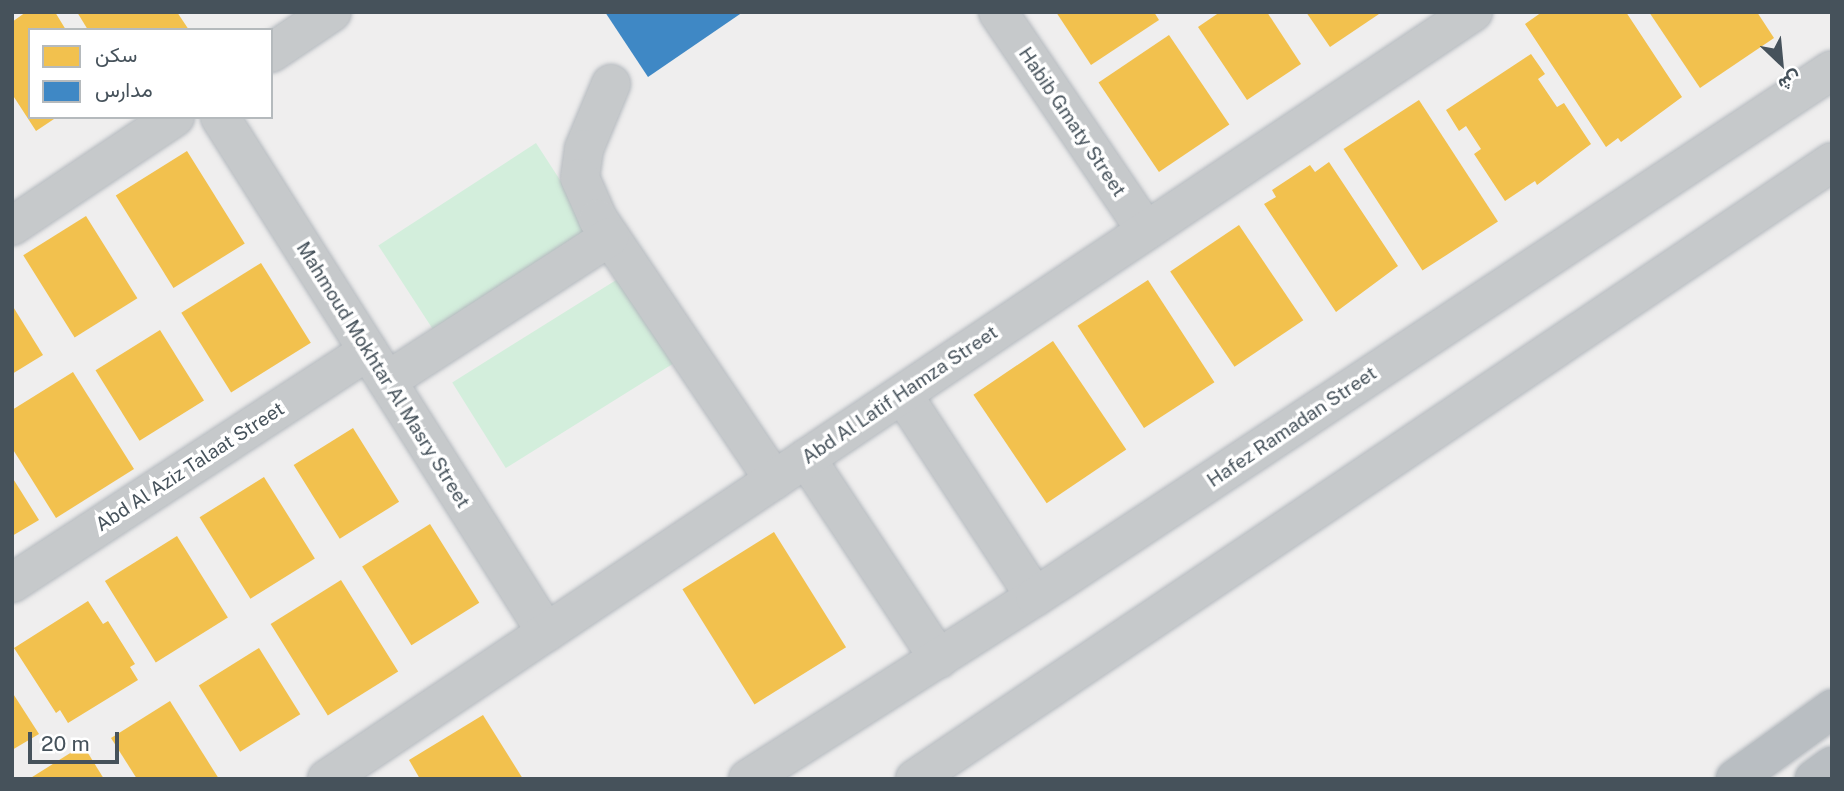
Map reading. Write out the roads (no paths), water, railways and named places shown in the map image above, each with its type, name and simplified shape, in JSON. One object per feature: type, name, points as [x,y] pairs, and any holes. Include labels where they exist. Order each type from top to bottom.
[{"type":"highway","points":[[1735,779],[1832,709]]},
{"type":"highway","points":[[1814,779],[1832,766]]},
{"type":"street","points":[[273,52],[332,12]]},
{"type":"street","name":"Habib Gmaty Street","points":[[998,12],[1146,231]]},
{"type":"street","name":"Abd Al Latif Hamza Street","points":[[327,779],[1473,12]]},
{"type":"street","name":"Hafez Ramadan Street","points":[[748,779],[1035,597],[1832,70]]},
{"type":"street","points":[[611,84],[584,149],[580,178],[610,237],[774,480]]},
{"type":"street","points":[[12,226],[172,119]]},
{"type":"street","name":"Mahmoud Mokhtar Al Masry Street","points":[[221,119],[546,632]]},
{"type":"street","points":[[915,779],[1832,162]]},
{"type":"street","name":"Abd Al Aziz Talaat Street","points":[[12,583],[377,366],[610,237]]},
{"type":"street","points":[[903,395],[1035,597]]},
{"type":"street","points":[[806,458],[939,659]]}]
